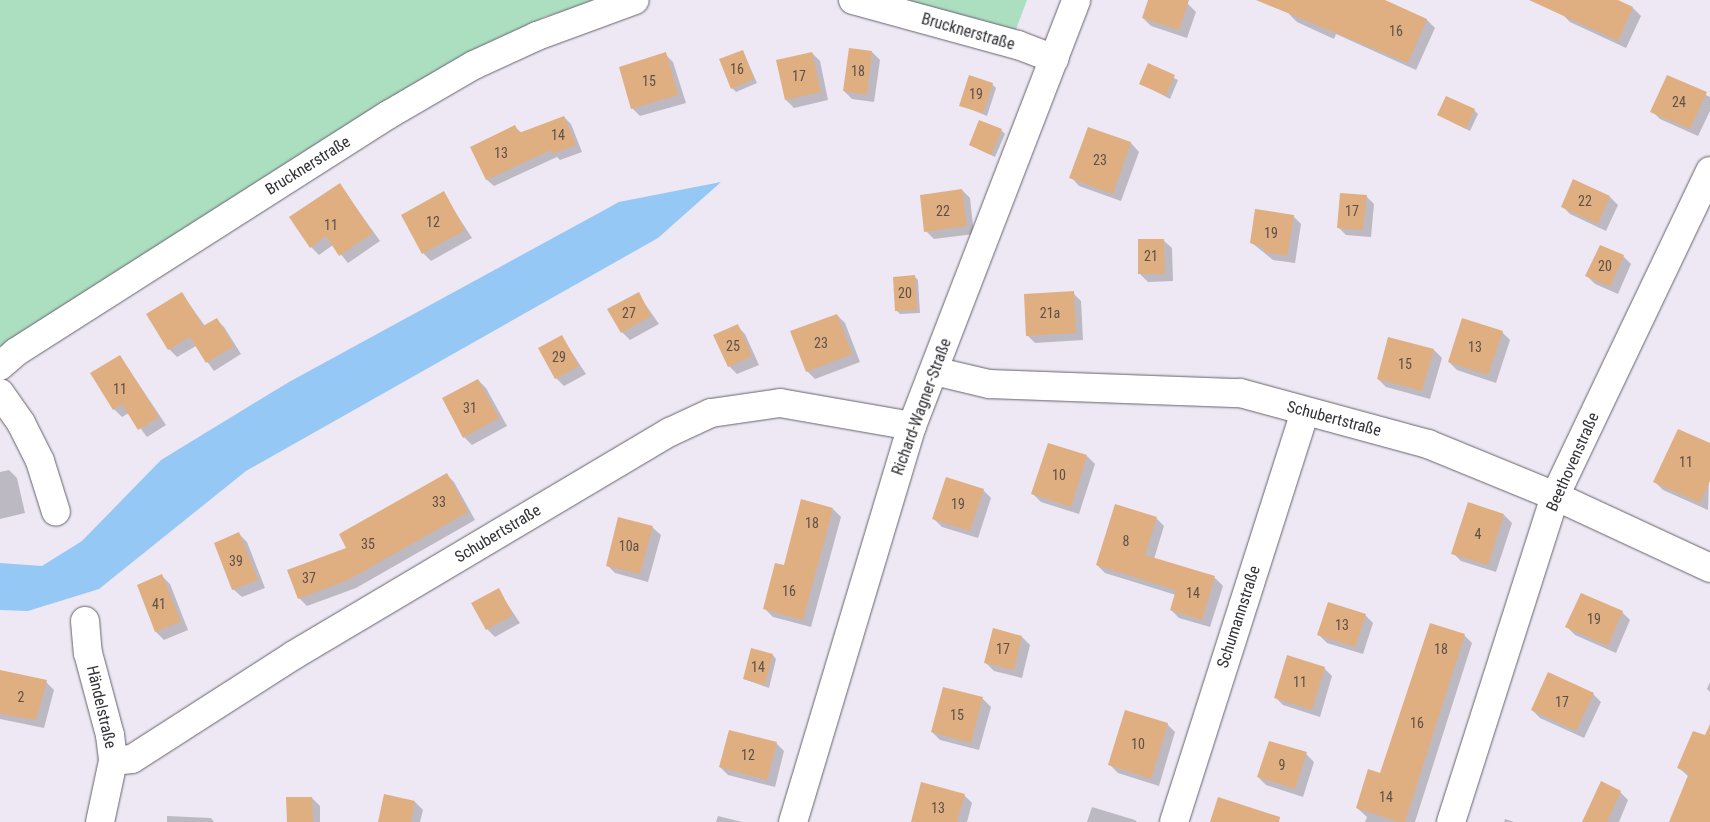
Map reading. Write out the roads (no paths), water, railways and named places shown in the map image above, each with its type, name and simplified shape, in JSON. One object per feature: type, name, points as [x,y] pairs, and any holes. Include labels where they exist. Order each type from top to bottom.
[{"type":"street","name":"Brucknerstraße","points":[[0,366],[16,352],[348,141],[474,66],[537,36],[635,0]]},
{"type":"street","name":"Brucknerstraße","points":[[853,0],[1018,45],[1054,59]]},
{"type":"street","name":"Richard-Wagner-Straße","points":[[793,822],[912,426],[1076,0]]},
{"type":"street","name":"Beethovenstraße","points":[[1451,822],[1555,496],[1710,171]]},
{"type":"street","name":"Schubertstraße","points":[[934,371],[989,384],[1240,393],[1428,444],[1555,496],[1710,568]]},
{"type":"street","points":[[0,393],[21,423],[40,461],[56,512]]},
{"type":"street","name":"Schubertstraße","points":[[113,761],[132,760],[302,650],[670,432],[712,413],[744,406],[780,403],[912,426]]},
{"type":"street","name":"Schumannstraße","points":[[1174,822],[1305,412]]},
{"type":"street","name":"Händelstraße","points":[[84,621],[88,653],[110,735],[113,761],[100,822]]},
{"type":"water","points":[[721,182],[658,238],[246,471],[99,589],[28,611],[0,610],[0,563],[42,566],[82,541],[161,460],[289,382],[619,202]]}]
